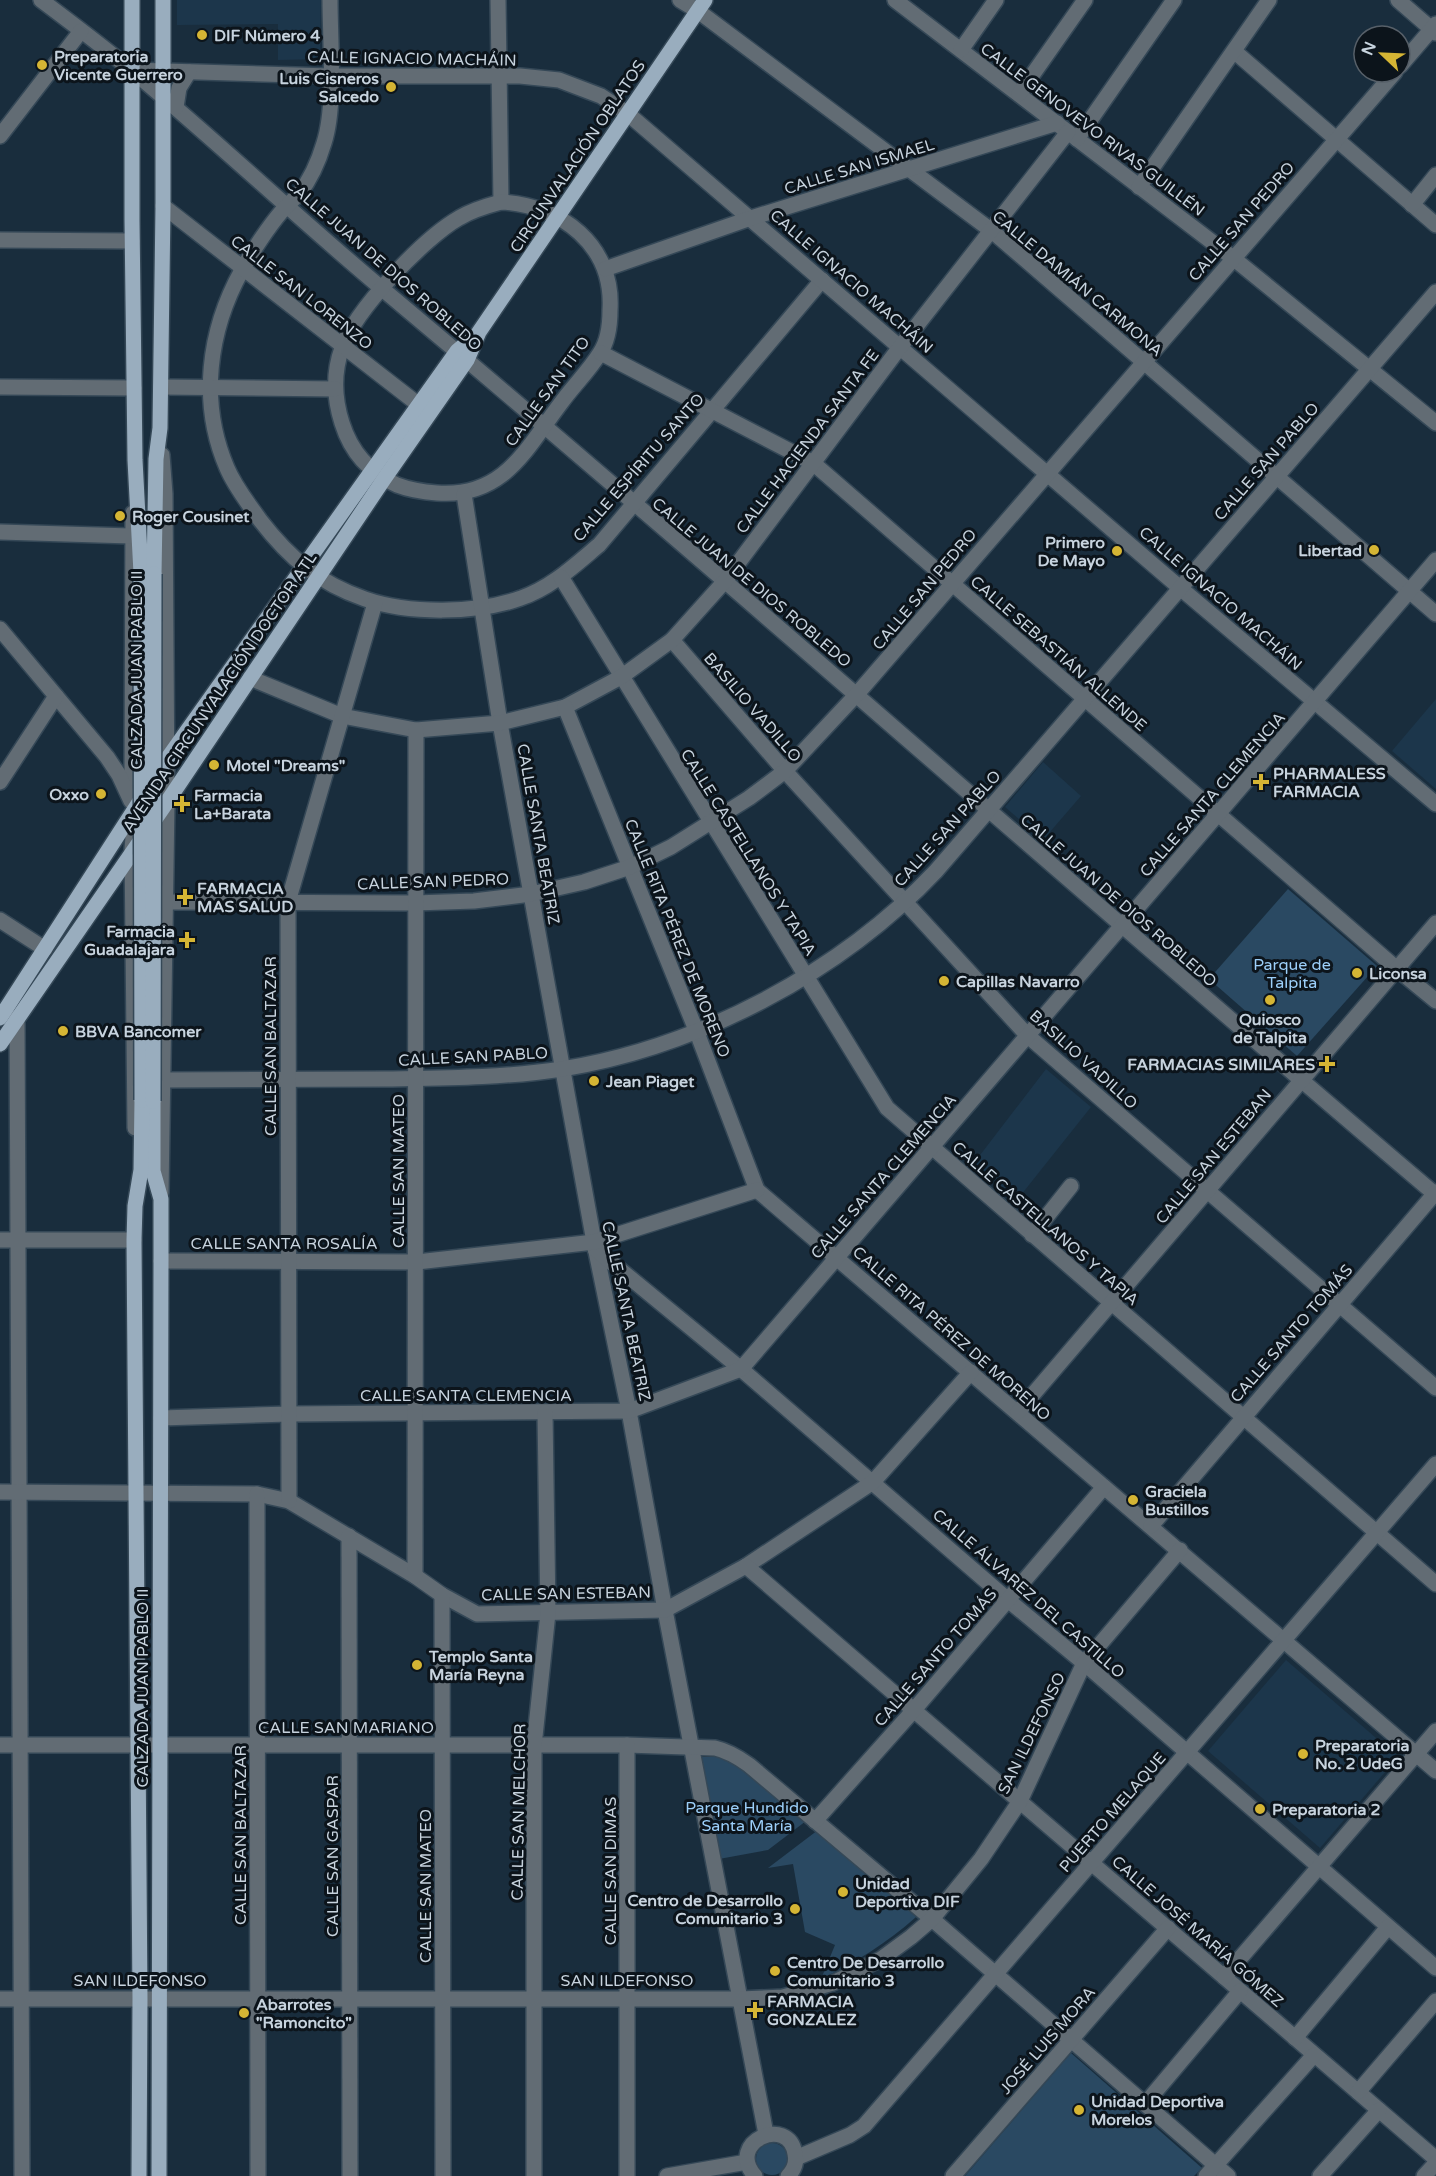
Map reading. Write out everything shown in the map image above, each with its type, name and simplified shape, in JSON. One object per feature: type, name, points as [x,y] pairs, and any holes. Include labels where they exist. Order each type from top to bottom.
[{"type":"main road","name":"CALZADA JUAN PABLO II","points":[[132,0],[135,460],[147,573]]},
{"type":"main road","name":"CALZADA JUAN PABLO II","points":[[159,2176],[161,1199],[153,1171],[148,1100],[147,573],[160,428],[163,0]]},
{"type":"main road","name":"CIRCUNVALACIÓN OBLATOS","points":[[462,356],[701,5]]},
{"type":"main road","name":"AVENIDA CIRCUNVALACIÓN DOCTOR ATL","points":[[0,1044],[318,578],[419,405],[462,356]]},
{"type":"main road","name":"AVENIDA CIRCUNVALACIÓN DOCTOR ATL","points":[[0,1018],[167,759],[304,567],[378,475],[462,356]]},
{"type":"main road","name":"CALZADA JUAN PABLO II","points":[[139,2176],[140,1998],[134,1240],[135,1206],[148,1100]]},
{"type":"street","name":"CALLE JUAN DE DIOS ROBLEDO","points":[[41,0],[176,107],[382,289],[857,694],[987,811],[1122,925],[1300,1081],[1435,1194]]},
{"type":"street","name":"CALLE ESPÍRITU SANTO","points":[[330,0],[330,109],[325,141],[300,193],[282,211],[242,269],[219,322],[211,358],[210,386],[218,444],[241,494],[269,531],[318,578],[375,603],[425,610],[482,608],[521,598],[561,577],[599,545],[822,280]]},
{"type":"street","points":[[378,475],[355,452],[346,436],[337,406],[335,389],[342,346],[360,316],[382,289],[411,257],[444,227],[476,209],[501,202],[498,0]]},
{"type":"street","name":"CALLE DAMIÁN CARMONA","points":[[680,0],[701,5],[908,170],[992,231],[1436,614]]},
{"type":"street","points":[[961,50],[996,0]]},
{"type":"street","points":[[1019,94],[1085,0]]},
{"type":"street","name":"CALLE HACIENDA SANTA FE","points":[[250,678],[342,716],[416,730],[500,723],[566,707],[621,677],[672,640],[724,582],[900,346],[992,231],[1067,131],[1174,0]]},
{"type":"street","points":[[1398,0],[1435,29],[1412,53]]},
{"type":"street","name":"CALLE GENOVEVO RIVAS GUILLÉN","points":[[902,2],[961,50],[1233,258],[1436,423]]},
{"type":"street","points":[[1139,187],[1234,51],[1263,2]]},
{"type":"street","points":[[0,136],[81,31]]},
{"type":"street","points":[[1234,51],[1436,225]]},
{"type":"street","name":"CALLE IGNACIO MACHÁIN","points":[[132,70],[330,76],[498,75],[559,80],[601,96],[627,113],[751,218],[1179,587],[1436,804]]},
{"type":"street","points":[[176,107],[179,88],[189,72]]},
{"type":"street","name":"CALLE SAN PEDRO","points":[[166,902],[416,903],[474,901],[531,894],[584,882],[630,867],[711,824],[785,771],[857,694],[1385,84]]},
{"type":"street","name":"CALLE SAN ISMAEL","points":[[605,268],[751,218],[908,170],[1067,131]]},
{"type":"street","points":[[1412,205],[1436,175]]},
{"type":"street","name":"CALLE SAN TITO","points":[[378,475],[401,486],[424,492],[464,494],[503,475],[533,445],[560,403],[601,352],[606,337],[611,303],[605,268],[596,251],[585,238],[558,216],[529,205],[501,202]]},
{"type":"street","name":"CALLE SAN LORENZO","points":[[163,206],[419,405]]},
{"type":"street","points":[[0,240],[132,241]]},
{"type":"street","name":"CALLE SAN PABLO","points":[[163,1080],[489,1077],[562,1069],[630,1053],[696,1030],[743,1010],[805,977],[905,901],[936,871],[1436,292]]},
{"type":"street","name":"CALLE SEBASTIÁN ALLENDE","points":[[601,352],[813,463],[1436,1001]]},
{"type":"street","points":[[0,387],[134,388]]},
{"type":"street","points":[[161,387],[335,389]]},
{"type":"street","name":"CALZADA JUAN PABLO II","points":[[160,428],[165,495],[167,759],[161,1199]]},
{"type":"street","name":"CALZADA JUAN PABLO II","points":[[135,460],[131,536],[132,770],[135,809],[132,850],[135,1206]]},
{"type":"street","name":"CALLE SANTA BEATRIZ","points":[[464,494],[500,723],[562,1069],[766,2134]]},
{"type":"street","points":[[0,532],[131,536]]},
{"type":"street","name":"CALLE SANTA CLEMENCIA","points":[[161,1418],[289,1414],[629,1411],[741,1369],[1436,560]]},
{"type":"street","name":"CALLE CASTELLANOS Y TAPIA","points":[[561,577],[879,1099],[931,1148],[1436,1584]]},
{"type":"street","name":"CALLE SAN BALTAZAR","points":[[289,1501],[288,902],[375,603]]},
{"type":"street","points":[[0,629],[114,767],[135,809]]},
{"type":"street","name":"BASILIO VADILLO","points":[[672,640],[785,771],[1028,1036],[1436,1388]]},
{"type":"street","points":[[0,651],[18,650]]},
{"type":"street","points":[[0,782],[56,696]]},
{"type":"street","name":"CALLE RITA PÉREZ DE MORENO","points":[[566,707],[696,1030],[757,1190],[1436,1771]]},
{"type":"street","points":[[133,725],[143,733],[150,735],[166,726]]},
{"type":"street","name":"CALLE SAN MATEO","points":[[415,1576],[416,730]]},
{"type":"street","points":[[133,875],[148,862],[155,862],[167,869]]},
{"type":"street","points":[[0,920],[45,949]]},
{"type":"street","name":"CALLE SAN ESTEBAN","points":[[1018,1412],[1436,923]]},
{"type":"street","points":[[17,1018],[22,2176]]},
{"type":"street","points":[[1032,1235],[1071,1186]]},
{"type":"street","name":"CALLE SANTA ROSALÍA","points":[[161,1261],[417,1262],[595,1246],[757,1190]]},
{"type":"street","name":"CALLE SANTO TOMÁS","points":[[1151,1526],[1435,1194]]},
{"type":"street","points":[[0,1240],[134,1240]]},
{"type":"street","name":"CALLE ÁLVAREZ DEL CASTILLO","points":[[595,1246],[1188,1752],[1436,1968]]},
{"type":"street","name":"CALLE SAN ESTEBAN","points":[[0,1492],[257,1494],[289,1501],[477,1614],[665,1610],[746,1566],[873,1482],[971,1372]]},
{"type":"street","name":"CALLE SAN MELCHOR","points":[[534,2176],[534,1746],[548,1613],[545,1413]]},
{"type":"street","name":"PUERTO MELAQUE","points":[[796,2158],[850,2135],[864,2126],[996,1976],[1436,1464]]},
{"type":"street","name":"CALLE SANTO TOMÁS","points":[[815,1821],[913,1711],[1104,1487]]},
{"type":"street","name":"CALLE SAN BALTAZAR","points":[[257,1494],[258,2176]]},
{"type":"street","name":"CALLE SAN GASPAR","points":[[350,1536],[350,2176]]},
{"type":"street","name":"SAN ILDEFONSO","points":[[0,1999],[740,1999],[783,1997],[833,1983],[881,1959],[932,1919],[981,1859],[1020,1800],[1084,1663],[1180,1550]]},
{"type":"street","name":"CALLE JOSÉ MARÍA GÓMEZ","points":[[746,1566],[1436,2161]]},
{"type":"street","name":"CALLE SAN MATEO","points":[[442,1595],[443,2176]]},
{"type":"street","points":[[1224,1977],[1436,1731]]},
{"type":"street","name":"CALLE SAN MARIANO","points":[[0,1745],[627,1745],[715,1748],[733,1754],[932,1919],[1145,2104],[1211,2171],[1228,2176]]},
{"type":"street","name":"CALLE SAN DIMAS","points":[[627,1745],[629,1998],[627,2176]]},
{"type":"street","points":[[1295,2038],[1388,1927]]},
{"type":"street","name":"JOSÉ LUIS MORA","points":[[953,2176],[1168,1928]]},
{"type":"street","points":[[1145,2104],[1240,1991]]},
{"type":"street","points":[[1358,2092],[1436,2001]]},
{"type":"street","points":[[1211,2171],[1314,2055]]},
{"type":"street","points":[[1320,2176],[1379,2110]]},
{"type":"street","points":[[755,2176],[747,2162],[748,2153],[751,2144],[766,2134],[783,2136],[790,2142],[796,2158],[790,2175]]},
{"type":"street","points":[[1424,2176],[1436,2161]]},
{"type":"street","points":[[667,2176],[747,2162]]},
{"type":"shaded area","points":[[177,0],[321,0],[320,59],[278,60],[278,24],[177,25]]},
{"type":"shaded area","points":[[1436,699],[1436,789],[1392,751]]},
{"type":"shaded area","points":[[1043,762],[1081,796],[1043,840],[1005,807]]},
{"type":"shaded area","points":[[1046,1069],[1091,1107],[1017,1200],[974,1163]]},
{"type":"shaded area","name":"Preparatoria No. 2 UdeG","points":[[1286,1660],[1398,1757],[1320,1848],[1208,1751]]},
{"type":"green space","name":"Parque de Talpita","points":[[1288,889],[1377,966],[1297,1056],[1209,979]]},
{"type":"green space","name":"Parque Hundido Santa María","points":[[700,1757],[725,1757],[743,1767],[806,1821],[768,1850],[719,1859]]},
{"type":"green space","name":"Unidad Deportiva DIF","points":[[818,1830],[916,1917],[871,1951],[821,1979],[835,1945],[805,1932],[793,1864],[768,1868]]},
{"type":"green space","name":"Unidad Deportiva Morelos","points":[[1071,2053],[1202,2168],[1194,2176],[965,2176]]},
{"type":"green space","points":[[772,2143],[783,2148],[788,2159],[783,2170],[772,2175],[761,2170],[756,2159],[761,2148]]},
{"type":"place","name":"DIF Número 4","points":[[202,35]]},
{"type":"place","name":"Preparatoria Vicente Guerrero","points":[[42,65]]},
{"type":"place","name":"Luis Cisneros Salcedo","points":[[391,87]]},
{"type":"place","name":"Roger Cousinet","points":[[120,516]]},
{"type":"place","name":"Libertad","points":[[1374,550]]},
{"type":"place","name":"Primero De Mayo","points":[[1117,551]]},
{"type":"place","name":"Motel \"Dreams\"","points":[[214,765]]},
{"type":"place","name":"PHARMALESS FARMACIA","points":[[1261,782]]},
{"type":"place","name":"Oxxo","points":[[101,794]]},
{"type":"place","name":"Farmacia La+Barata","points":[[182,804]]},
{"type":"place","name":"FARMACIA MAS SALUD","points":[[185,897]]},
{"type":"place","name":"Farmacia Guadalajara","points":[[187,940]]},
{"type":"place","name":"Liconsa","points":[[1357,973]]},
{"type":"place","name":"Capillas Navarro","points":[[944,981]]},
{"type":"place","name":"Quiosco de Talpita","points":[[1270,1000]]},
{"type":"place","name":"BBVA Bancomer","points":[[63,1031]]},
{"type":"place","name":"FARMACIAS SIMILARES","points":[[1327,1064]]},
{"type":"place","name":"Jean Piaget","points":[[594,1081]]},
{"type":"place","name":"Graciela Bustillos","points":[[1133,1500]]},
{"type":"place","name":"Templo Santa María Reyna","points":[[417,1665]]},
{"type":"place","name":"Preparatoria No. 2 UdeG","points":[[1303,1754]]},
{"type":"place","name":"Preparatoria 2","points":[[1260,1809]]},
{"type":"place","name":"Unidad Deportiva DIF","points":[[843,1892]]},
{"type":"place","name":"Centro de Desarrollo Comunitario 3","points":[[795,1909]]},
{"type":"place","name":"Centro De Desarrollo Comunitario 3","points":[[775,1971]]},
{"type":"place","name":"FARMACIA GONZALEZ","points":[[755,2010]]},
{"type":"place","name":"Abarrotes \"Ramoncito\"","points":[[244,2013]]},
{"type":"place","name":"Unidad Deportiva Morelos","points":[[1079,2110]]}]
